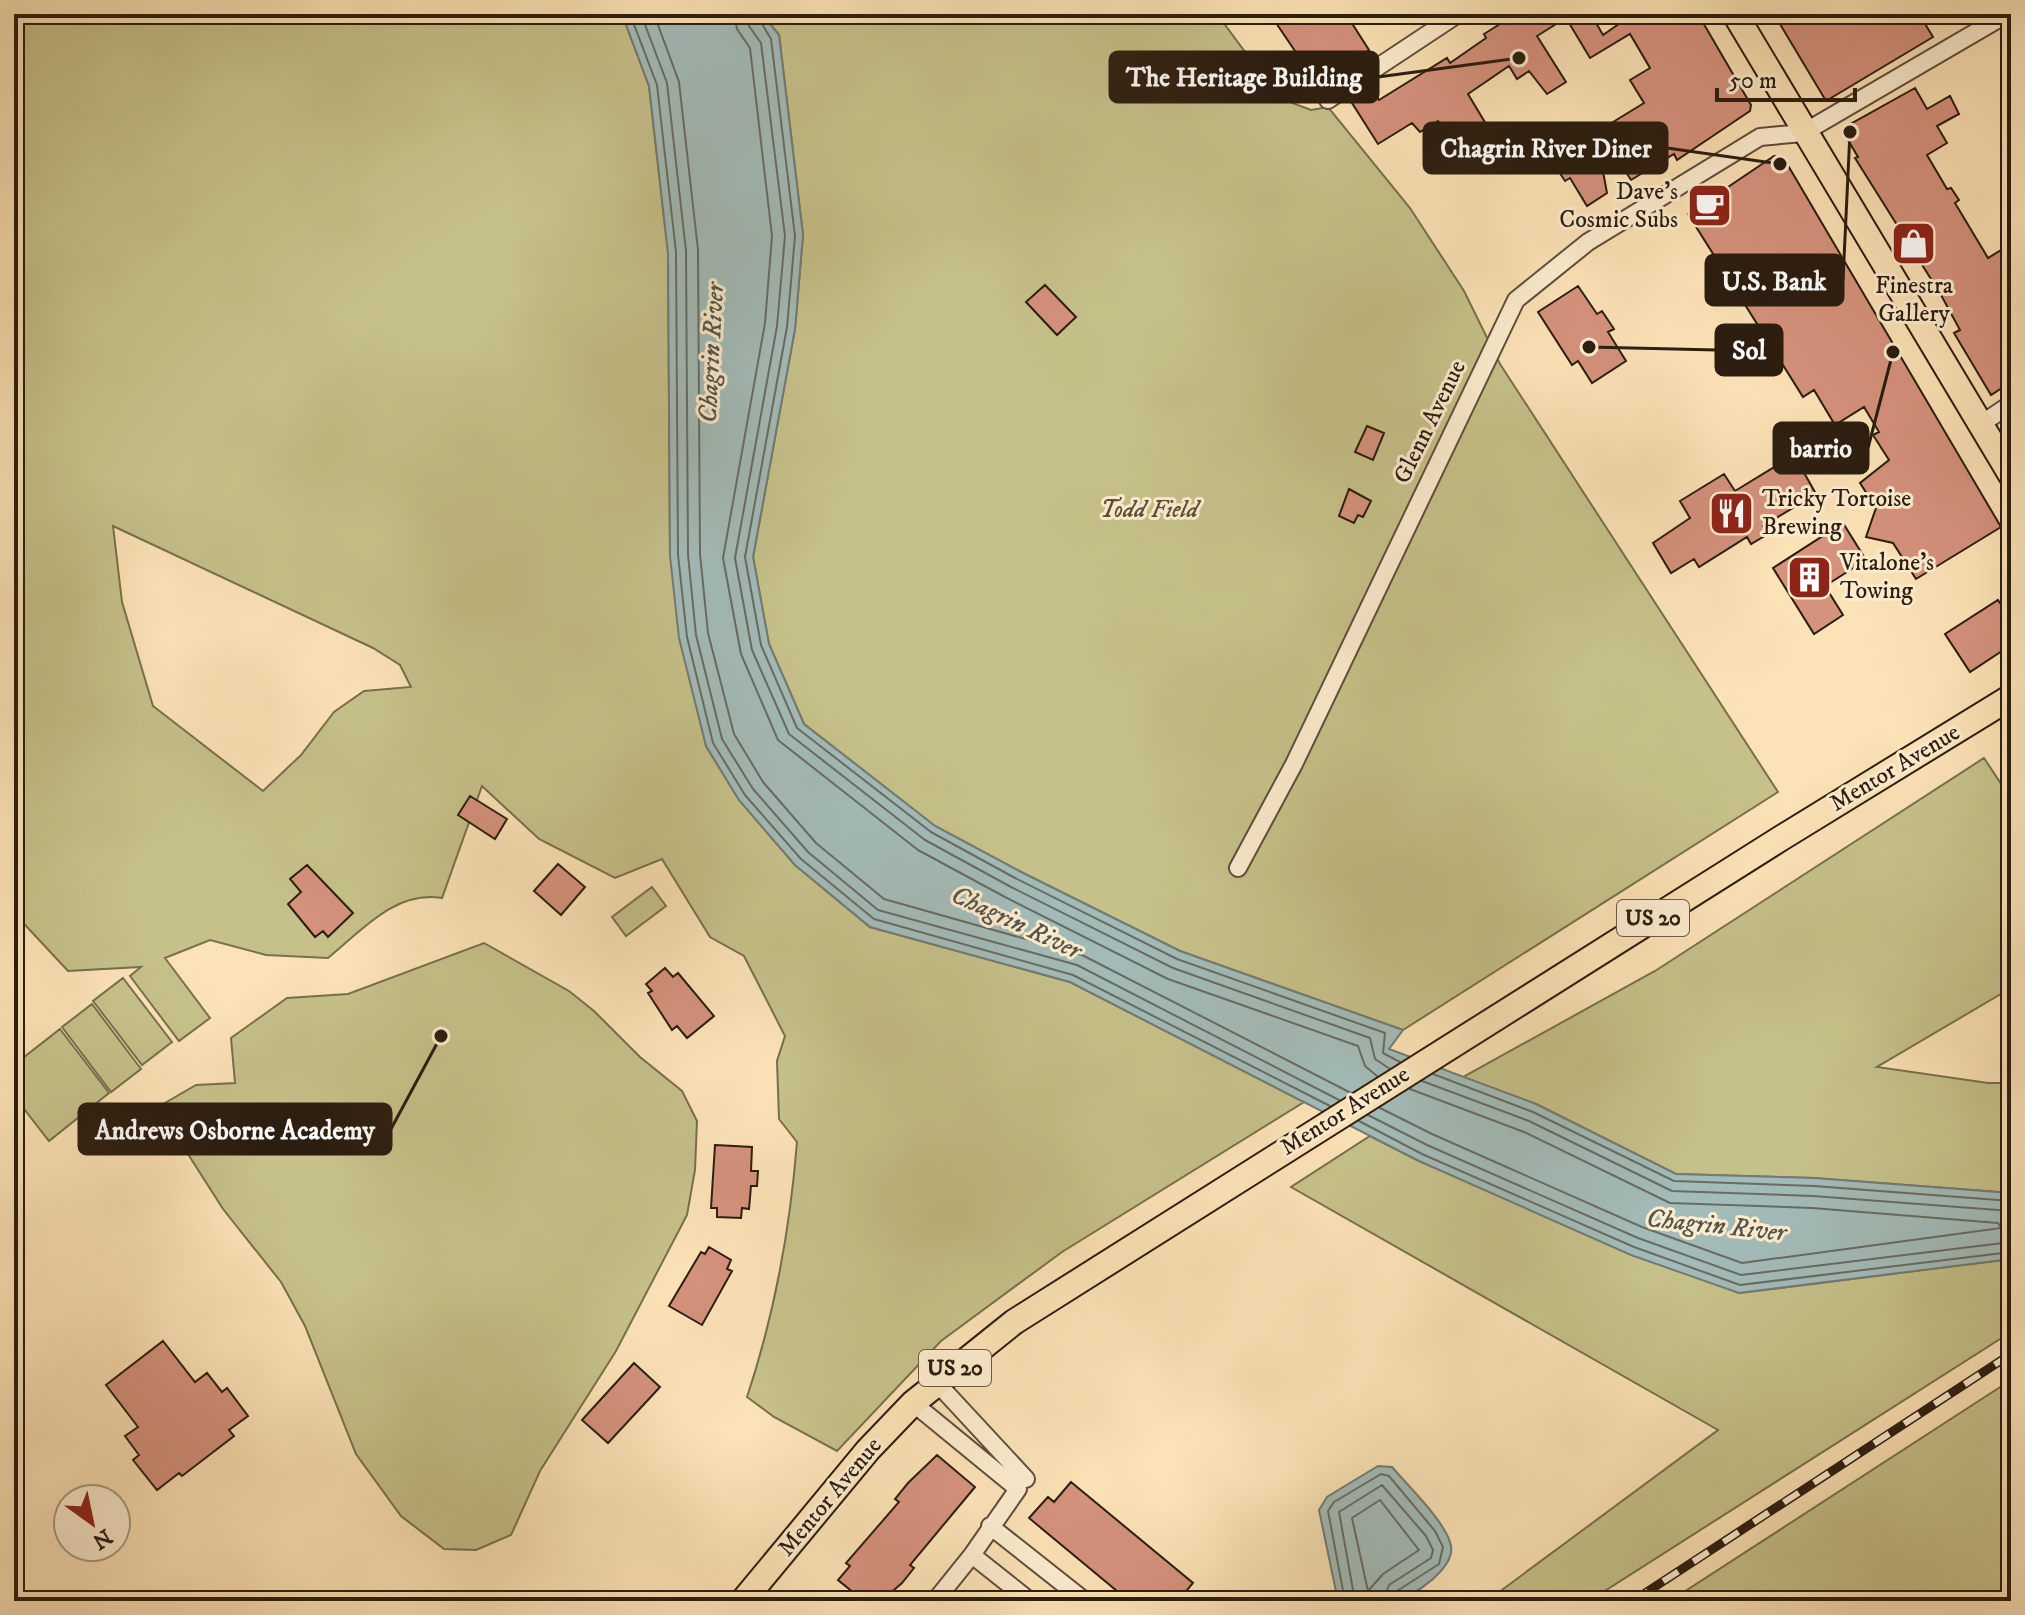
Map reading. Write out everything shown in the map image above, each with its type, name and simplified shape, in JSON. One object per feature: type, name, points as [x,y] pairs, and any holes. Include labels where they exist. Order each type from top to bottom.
[{"type":"main road","points":[[1735,14],[1803,133],[2011,475]]},
{"type":"main road","name":"Mentor Avenue","points":[[743,1601],[828,1494],[913,1403],[1054,1294],[2011,697]]},
{"type":"street","points":[[1328,100],[1458,14]]},
{"type":"street","points":[[1803,133],[2007,14]]},
{"type":"street","name":"Glenn Avenue","points":[[1238,868],[1294,764],[1516,300],[1588,242],[1760,137],[1803,133]]},
{"type":"street","points":[[1981,424],[2011,404]]},
{"type":"street","points":[[937,1383],[1026,1479]]},
{"type":"street","points":[[913,1403],[1018,1489],[935,1601]]},
{"type":"street","points":[[990,1526],[1085,1601]]},
{"type":"street","points":[[972,1555],[1030,1601]]},
{"type":"green space","points":[[14,14],[622,14],[649,86],[668,253],[670,556],[706,746],[739,800],[795,865],[870,927],[1070,982],[1304,1102],[1062,1252],[941,1341],[837,1451],[774,1417],[747,1397],[773,1303],[794,1175],[797,1142],[779,1119],[777,1061],[785,1036],[744,956],[710,937],[662,859],[615,878],[539,839],[482,786],[442,898],[425,897],[395,906],[380,914],[328,958],[266,955],[210,940],[165,958],[210,1018],[179,1041],[130,976],[141,967],[68,971],[14,913]],"holes":[[[113,526],[373,648],[400,665],[411,687],[364,691],[334,712],[301,755],[263,791],[153,706],[122,602]]]},
{"type":"green space","name":"Todd Field","points":[[762,14],[1217,14],[1279,98],[1311,110],[1328,107],[1410,208],[1464,291],[1500,364],[1778,792],[1403,1030],[1180,951],[935,826],[804,724],[769,644],[753,557],[795,329],[803,235],[779,35]]},
{"type":"green space","points":[[1984,758],[2011,799],[2011,988],[1877,1067],[1988,1083],[2011,1083],[2011,1193],[1814,1178],[1676,1174],[1536,1104],[1463,1077],[1655,971]]},
{"type":"green space","points":[[652,887],[666,906],[626,936],[612,917]]},
{"type":"green space","points":[[484,943],[569,991],[682,1091],[697,1121],[695,1170],[687,1215],[616,1351],[540,1471],[511,1535],[476,1550],[444,1549],[401,1516],[356,1454],[305,1326],[281,1282],[223,1209],[158,1107],[196,1085],[235,1083],[231,1038],[287,998],[348,994]]},
{"type":"green space","points":[[123,978],[172,1042],[142,1065],[93,1001]]},
{"type":"green space","points":[[92,1004],[141,1069],[111,1092],[62,1027]]},
{"type":"green space","points":[[60,1029],[109,1093],[49,1141],[14,1096],[14,1065]]},
{"type":"green space","points":[[1370,1136],[1419,1161],[1739,1293],[2011,1259],[2011,1332],[1589,1601],[1487,1601],[1718,1430],[1291,1187]]},
{"type":"green space","points":[[2011,1380],[2011,1590],[1996,1601],[1670,1601]]},
{"type":"water","name":"Chagrin River","points":[[622,14],[762,14],[779,35],[803,235],[795,329],[753,557],[769,644],[804,724],[935,826],[1019,871],[1180,951],[1403,1030],[1389,1049],[1536,1104],[1676,1174],[1814,1178],[2011,1193],[2011,1259],[1739,1293],[1631,1255],[1419,1161],[1070,982],[870,927],[795,865],[739,800],[706,746],[679,638],[670,556],[668,253],[649,86]]},
{"type":"water","points":[[1378,1466],[1392,1467],[1426,1505],[1448,1537],[1450,1555],[1431,1581],[1401,1599],[1338,1601],[1319,1510],[1327,1497]]},
{"type":"building","points":[[1270,14],[1346,14],[1369,50],[1318,85]]},
{"type":"building","points":[[1516,14],[1591,14],[1603,35],[1633,14],[1698,14],[1751,105],[1750,111],[1677,160],[1674,154],[1631,180],[1600,130],[1644,103],[1630,80],[1650,68],[1630,34],[1590,58],[1566,18],[1537,36],[1566,82],[1547,94],[1529,71],[1517,79],[1509,66],[1468,94],[1489,129],[1456,150],[1438,121],[1420,132],[1412,123],[1378,144],[1352,103],[1372,90],[1379,100],[1447,58],[1450,63],[1486,38],[1484,34]]},
{"type":"building","points":[[1774,14],[1919,14],[1933,37],[1826,101]]},
{"type":"building","points":[[1915,88],[1927,109],[1950,96],[1959,114],[1937,126],[1947,143],[1927,155],[1947,189],[1951,188],[1959,200],[1955,203],[1988,258],[2011,244],[2011,382],[1991,395],[1954,333],[1960,330],[1941,295],[1855,158],[1858,157],[1845,135],[1847,126]]},
{"type":"building","points":[[1596,133],[1607,193],[1587,206],[1570,178],[1565,181],[1552,161],[1566,151],[1564,148]]},
{"type":"building","points":[[1774,156],[1783,157],[2001,527],[1916,579],[1893,543],[1866,537],[1876,508],[1860,483],[1889,460],[1873,435],[1879,432],[1864,407],[1835,425],[1814,390],[1803,397],[1688,214]]},
{"type":"building","points":[[1045,285],[1076,317],[1057,335],[1026,302]]},
{"type":"building","points":[[1578,286],[1597,314],[1602,311],[1614,329],[1608,332],[1626,361],[1592,383],[1578,361],[1572,365],[1538,312]]},
{"type":"building","points":[[1367,426],[1384,433],[1373,460],[1355,452]]},
{"type":"building","points":[[1794,455],[1816,494],[1763,526],[1768,534],[1751,544],[1747,537],[1699,567],[1694,559],[1671,573],[1653,543],[1690,518],[1680,501],[1724,474],[1735,491]]},
{"type":"building","points":[[1349,489],[1371,501],[1363,517],[1358,515],[1354,523],[1339,516]]},
{"type":"building","name":"Vitalone's Towing","points":[[1843,523],[1866,560],[1825,586],[1843,615],[1814,634],[1773,568]]},
{"type":"building","points":[[1998,600],[2011,620],[2011,645],[1970,672],[1945,634]]},
{"type":"building","points":[[470,796],[507,819],[495,839],[458,815]]},
{"type":"building","points":[[558,864],[585,887],[561,915],[534,891]]},
{"type":"building","points":[[307,865],[353,913],[328,937],[323,931],[315,937],[288,904],[301,892],[290,879]]},
{"type":"building","points":[[665,968],[673,977],[678,973],[714,1016],[687,1038],[677,1026],[672,1030],[648,993],[652,991],[646,984]]},
{"type":"building","points":[[715,1145],[752,1147],[751,1171],[758,1171],[757,1186],[751,1186],[749,1209],[742,1208],[741,1218],[717,1217],[717,1208],[711,1208]]},
{"type":"building","points":[[709,1247],[731,1260],[727,1269],[732,1271],[702,1325],[669,1306],[701,1252],[705,1254]]},
{"type":"building","points":[[163,1341],[195,1382],[207,1373],[222,1392],[227,1388],[248,1416],[229,1430],[234,1436],[182,1476],[179,1473],[157,1490],[133,1460],[139,1455],[125,1436],[138,1427],[106,1385]]},
{"type":"building","points":[[634,1363],[660,1387],[608,1443],[582,1420]]},
{"type":"building","points":[[937,1455],[975,1487],[910,1565],[914,1568],[902,1583],[881,1601],[864,1601],[838,1580],[850,1566],[846,1563],[899,1502],[895,1499],[908,1483]]},
{"type":"building","points":[[1071,1482],[1193,1583],[1178,1601],[1129,1601],[1029,1518],[1048,1497],[1054,1502]]},
{"type":"railway","points":[[1633,1601],[2011,1354]]},
{"type":"place","name":"The Heritage Building","points":[[1519,58]]},
{"type":"place","name":"U.S. Bank","points":[[1850,132]]},
{"type":"place","name":"Chagrin River Diner","points":[[1780,164]]},
{"type":"place","name":"Dave's Cosmic Subs","points":[[1709,206]]},
{"type":"place","name":"Finestra Gallery","points":[[1914,244]]},
{"type":"place","name":"Sol","points":[[1589,347]]},
{"type":"place","name":"barrio","points":[[1893,352]]},
{"type":"place","name":"Tricky Tortoise Brewing","points":[[1731,513]]},
{"type":"place","name":"Vitalone's Towing","points":[[1809,577]]},
{"type":"place","name":"Andrews Osborne Academy","points":[[441,1036]]}]
